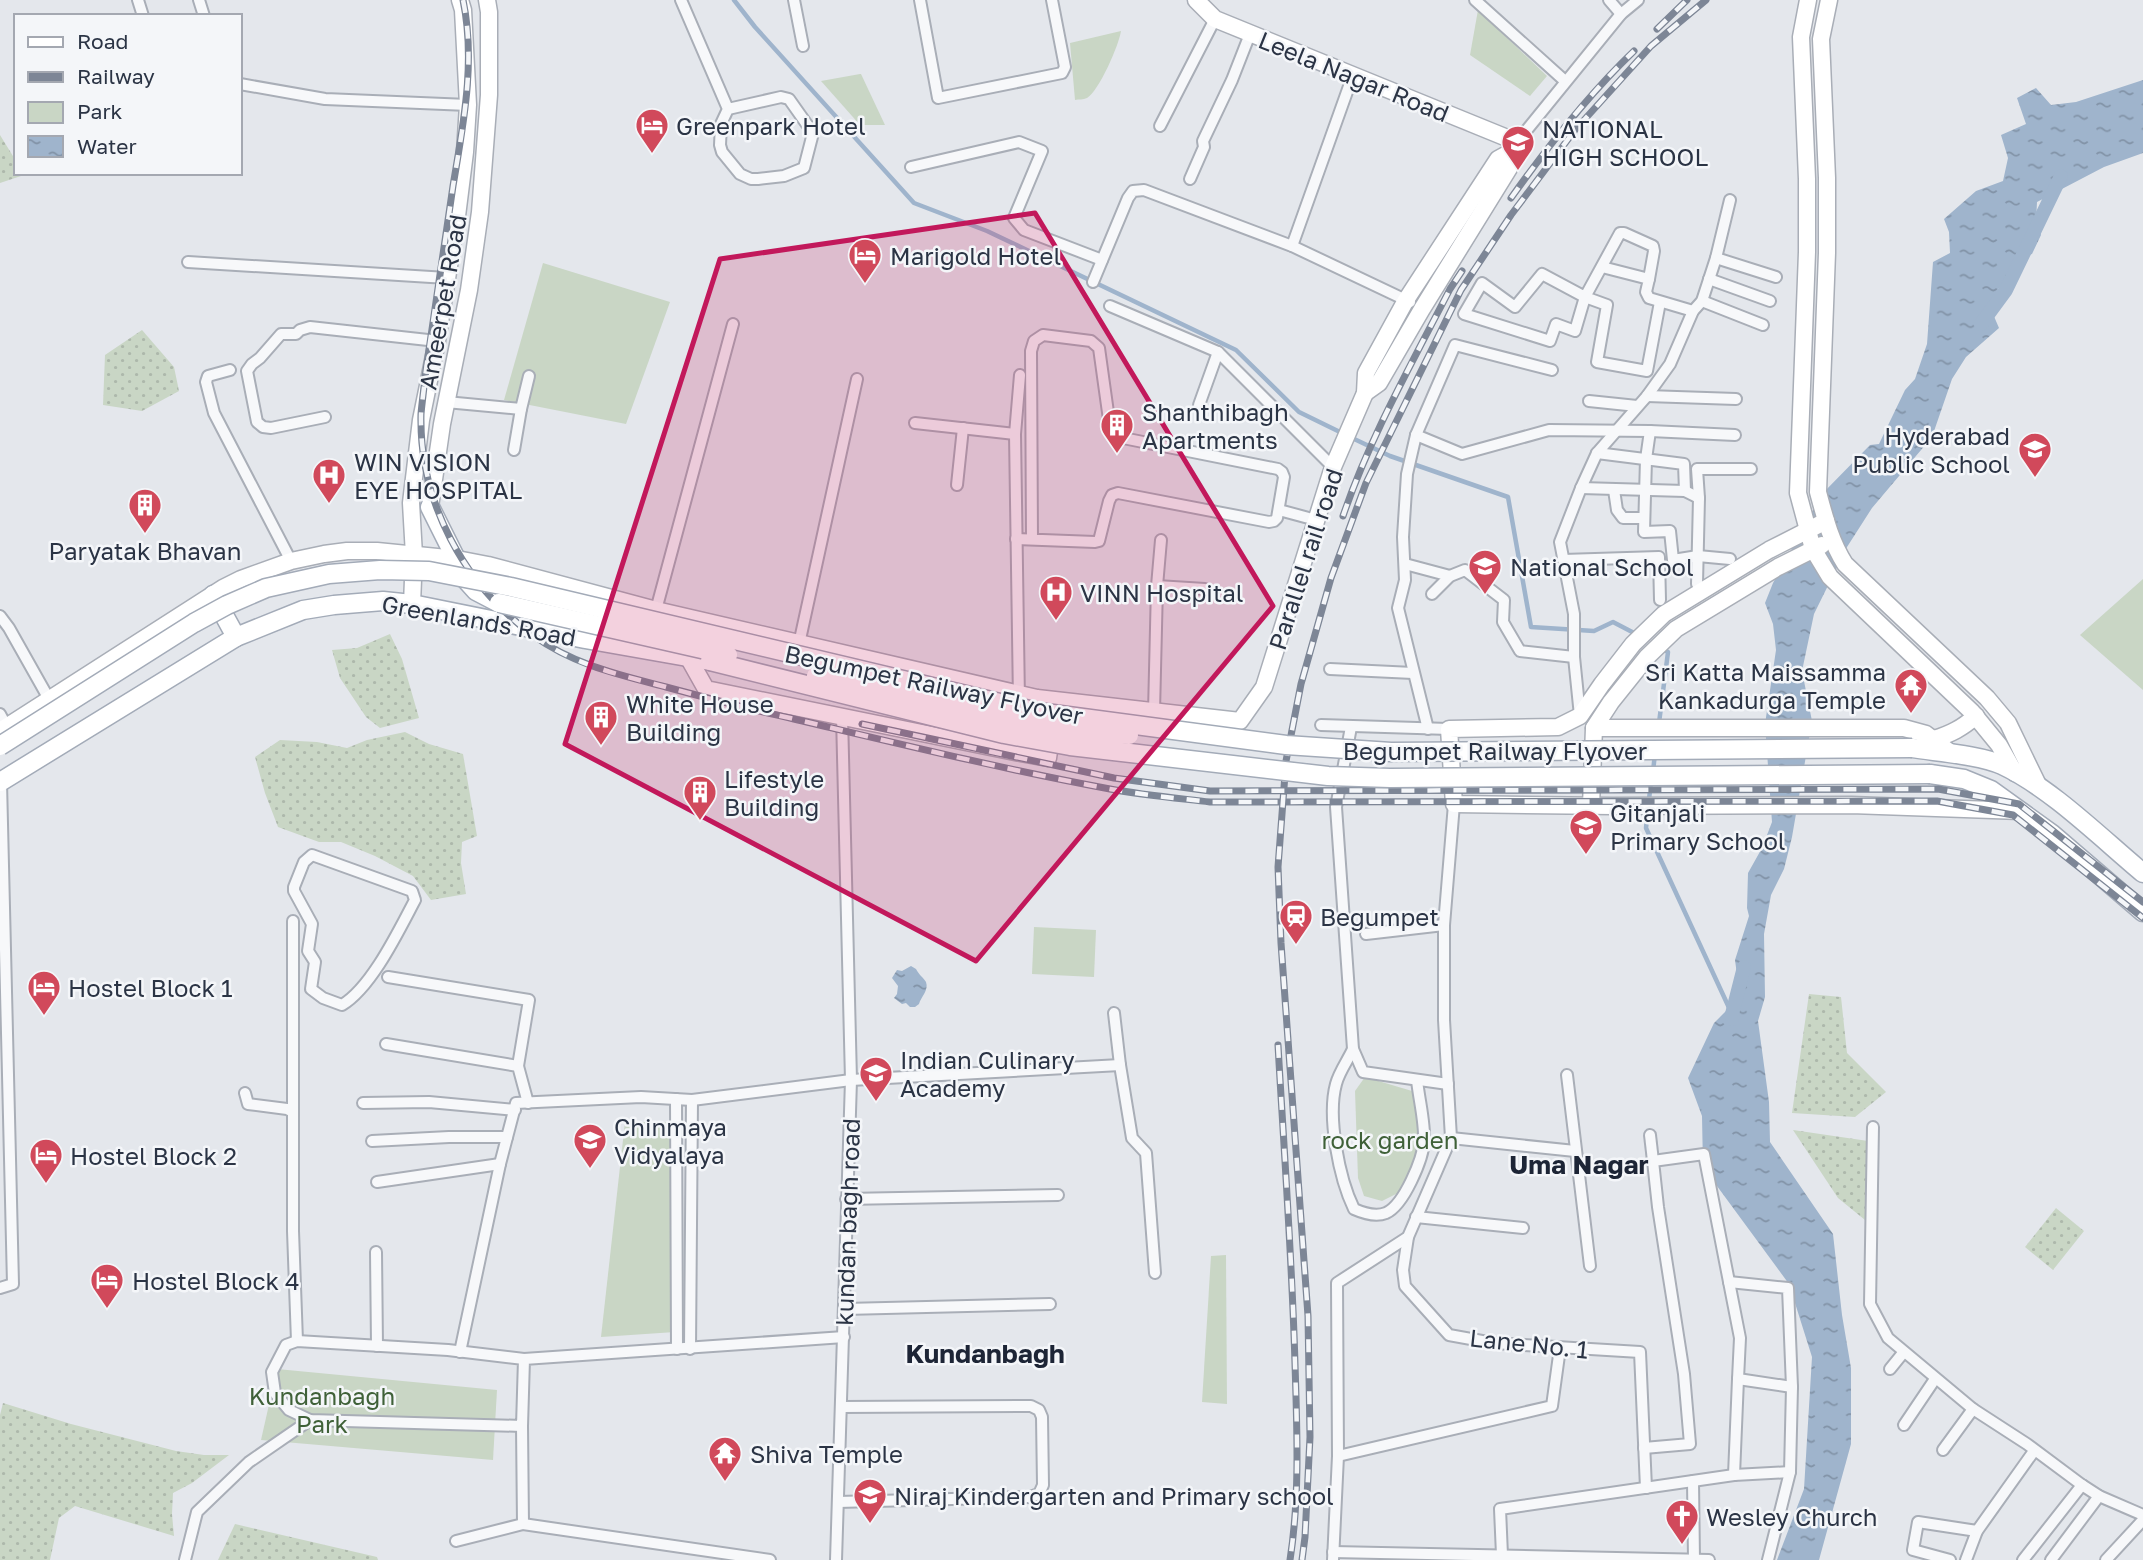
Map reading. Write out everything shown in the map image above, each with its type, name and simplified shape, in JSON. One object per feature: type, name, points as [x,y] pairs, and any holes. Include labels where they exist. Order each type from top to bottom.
[{"type":"main road","points":[[430,507],[467,581],[486,598],[499,603],[1038,726],[1101,733],[1214,736]]},
{"type":"main road","name":"Begumpet Railway Flyover","points":[[0,746],[194,623],[251,594],[329,574],[380,570],[429,571],[511,587],[1038,712],[1214,736],[1329,749],[1391,752],[1912,748],[1951,753],[2000,764],[2039,787],[2143,873]]},
{"type":"main road","points":[[213,594],[236,637]]},
{"type":"main road","name":"Greenlands Road","points":[[0,782],[236,637],[303,610],[365,602],[412,604],[710,661]]},
{"type":"main road","name":"Begumpet Railway Flyover","points":[[710,661],[1004,734],[1070,746],[1328,776],[1390,778],[1930,774],[1965,779],[1992,790],[2052,834],[2143,912]]},
{"type":"street","name":"Ameerpet Road","points":[[412,604],[414,555],[411,503],[421,421],[457,216],[468,106],[463,10],[460,0]]},
{"type":"street","name":"Ameerpet Road","points":[[430,507],[446,402],[470,290],[480,212],[489,95],[487,0]]},
{"type":"street","points":[[681,0],[728,109],[719,141],[722,152],[740,174],[751,179],[792,174],[804,169],[813,133],[789,99],[781,97],[728,109]]},
{"type":"street","points":[[794,0],[803,46]]},
{"type":"street","points":[[920,0],[938,98],[1062,73],[1065,67],[1052,0]]},
{"type":"street","name":"Leela Nagar Road","points":[[1196,0],[1215,19],[1353,75],[1513,148]]},
{"type":"street","points":[[1475,0],[1565,81]]},
{"type":"street","points":[[1609,0],[1621,14]]},
{"type":"street","name":"Parallel rail road","points":[[1240,721],[1264,687],[1333,467],[1365,393],[1366,373],[1406,300],[1498,159],[1513,148],[1621,14],[1637,0]]},
{"type":"street","points":[[1808,0],[1801,37],[1807,252],[1798,493],[1813,549],[1830,578],[1974,714],[1999,745],[2015,773]]},
{"type":"street","points":[[1829,0],[1821,38],[1828,178],[1818,492],[1832,540],[1845,564],[1987,698],[2008,723],[2039,787]]},
{"type":"street","points":[[1160,126],[1215,19]]},
{"type":"street","points":[[1190,179],[1204,147],[1203,141],[1250,34]]},
{"type":"street","points":[[1803,75],[1823,73]]},
{"type":"street","points":[[1292,246],[1353,75]]},
{"type":"street","points":[[242,84],[325,99],[468,106]]},
{"type":"street","points":[[911,167],[1019,142],[1042,151],[1014,218],[1016,223],[1024,230],[1102,260]]},
{"type":"street","name":"Parallel rail road","points":[[1365,393],[1379,383],[1511,165],[1513,148]]},
{"type":"street","points":[[1093,282],[1128,198],[1133,191],[1144,190],[1292,246],[1422,309]]},
{"type":"street","points":[[1580,716],[1574,657],[1574,614],[1560,542],[1597,453],[1647,396],[1670,364],[1693,311],[1702,301],[1730,200]]},
{"type":"street","points":[[1660,302],[1647,370],[1597,362],[1606,305],[1585,298],[1542,274],[1515,307],[1482,283],[1464,314],[1550,341],[1556,324],[1575,331],[1585,298],[1617,236],[1624,233],[1653,246],[1647,296],[1693,311]]},
{"type":"street","points":[[1716,258],[1776,277]]},
{"type":"street","points":[[188,262],[447,278]]},
{"type":"street","points":[[1602,267],[1649,279]]},
{"type":"street","points":[[1709,278],[1770,301]]},
{"type":"street","points":[[1702,301],[1763,325]]},
{"type":"street","points":[[1110,306],[1218,352],[1333,467]]},
{"type":"street","points":[[656,610],[733,324]]},
{"type":"street","points":[[325,417],[271,428],[263,427],[257,422],[247,371],[281,334],[296,334],[310,327],[437,341]]},
{"type":"street","points":[[1016,539],[1032,540],[1098,541],[1108,501],[1112,495],[1118,493],[1274,521],[1279,510],[1284,477],[1278,469],[1111,434],[1099,348],[1091,341],[1043,335],[1034,341],[1031,351],[1032,540]]},
{"type":"street","points":[[1428,729],[1398,608],[1405,580],[1403,537],[1407,474],[1416,435],[1455,345],[1552,370]]},
{"type":"street","points":[[1199,405],[1218,352]]},
{"type":"street","points":[[230,370],[208,376],[206,382],[214,413],[292,561]]},
{"type":"street","points":[[1012,751],[1020,694],[1015,434],[1020,375]]},
{"type":"street","points":[[514,450],[529,376]]},
{"type":"street","points":[[799,644],[857,380]]},
{"type":"street","points":[[1647,396],[1737,399]]},
{"type":"street","points":[[1589,401],[1637,406]]},
{"type":"street","points":[[446,402],[522,409]]},
{"type":"street","points":[[915,422],[1015,434]]},
{"type":"street","points":[[957,485],[963,428]]},
{"type":"street","points":[[1416,435],[1462,454],[1549,430],[1735,435]]},
{"type":"street","points":[[1650,431],[1644,490],[1644,532],[1670,531],[1673,560],[1698,556],[1730,559]]},
{"type":"street","points":[[1597,453],[1684,464],[1685,491]]},
{"type":"street","points":[[1697,584],[1697,469],[1751,469]]},
{"type":"street","points":[[1016,486],[1032,480]]},
{"type":"street","points":[[1581,488],[1685,491],[1699,498]]},
{"type":"street","points":[[1614,490],[1617,510],[1623,518],[1644,518]]},
{"type":"street","points":[[1279,510],[1316,520]]},
{"type":"street","points":[[1321,725],[1428,729],[1558,727],[1580,716],[1633,644],[1664,614],[1769,550],[1826,521]]},
{"type":"street","points":[[1154,712],[1157,586],[1161,540]]},
{"type":"street","points":[[1591,806],[1594,728],[1647,657],[1676,629],[1778,567],[1832,540]]},
{"type":"street","name":"Greenlands Road","points":[[2,724],[48,699],[241,579],[292,561],[347,551],[457,559],[488,565],[656,610],[1056,701],[1240,721]]},
{"type":"street","points":[[1563,560],[1659,557],[1660,600]]},
{"type":"street","points":[[1405,564],[1450,576]]},
{"type":"street","points":[[1432,594],[1450,576],[1465,570],[1504,600],[1503,622],[1520,651],[1574,657]]},
{"type":"street","points":[[1157,586],[1205,589]]},
{"type":"street","points":[[0,616],[48,699]]},
{"type":"street","points":[[688,657],[706,690],[1048,758],[1056,701]]},
{"type":"street","points":[[1331,669],[1413,673]]},
{"type":"street","points":[[1934,739],[1964,727],[1974,714]]},
{"type":"street","name":"kundan bagh road","points":[[836,1560],[851,1080],[842,716]]},
{"type":"street","points":[[1351,727],[1336,807],[1353,1049],[1363,1072],[1448,1084]]},
{"type":"street","points":[[1594,728],[1904,728],[1927,734],[1951,753]]},
{"type":"street","points":[[1450,729],[1454,804],[1444,925],[1444,1020],[1451,1138],[1575,1150]]},
{"type":"street","points":[[0,782],[13,1284],[0,1288]]},
{"type":"street","points":[[1454,804],[1834,805],[2021,811]]},
{"type":"street","points":[[312,855],[412,891],[415,900],[385,957],[350,1000],[342,1004],[323,998],[311,989],[316,962],[308,951],[312,924],[294,887],[304,862],[312,855]]},
{"type":"street","points":[[297,1341],[293,1231],[293,922],[312,924]]},
{"type":"street","points":[[1366,934],[1444,925]]},
{"type":"street","points":[[388,977],[529,1000],[518,1066],[528,1103]]},
{"type":"street","points":[[1114,1013],[1132,1138],[1146,1153],[1155,1273]]},
{"type":"street","points":[[386,1044],[518,1066]]},
{"type":"street","points":[[1353,1049],[1336,1083],[1333,1123],[1345,1191],[1354,1209],[1367,1214],[1386,1213],[1399,1201],[1417,1172],[1424,1142],[1417,1080]]},
{"type":"street","points":[[460,1352],[500,1164],[516,1103],[641,1097],[692,1100],[851,1080],[1120,1065]]},
{"type":"street","points":[[1567,1075],[1590,1266]]},
{"type":"street","points":[[245,1093],[248,1104],[293,1112]]},
{"type":"street","points":[[676,1099],[677,1349]]},
{"type":"street","points":[[690,1349],[692,1100]]},
{"type":"street","points":[[363,1103],[429,1102],[515,1110]]},
{"type":"street","points":[[1873,1127],[1870,1304],[1888,1338],[1973,1409],[2099,1496],[2143,1518],[2106,1560]]},
{"type":"street","points":[[1646,1488],[1644,1448],[1690,1444],[1684,1374],[1658,1207],[1650,1135]]},
{"type":"street","points":[[372,1141],[507,1137]]},
{"type":"street","name":"Lane No. 1","points":[[1451,1138],[1408,1237],[1403,1270],[1405,1286],[1449,1335],[1493,1343],[1640,1352],[1644,1448]]},
{"type":"street","points":[[1653,1161],[1704,1154],[1740,1338],[1734,1475]]},
{"type":"street","points":[[377,1182],[500,1164]]},
{"type":"street","points":[[676,1194],[691,1193]]},
{"type":"street","points":[[846,1199],[1058,1195]]},
{"type":"street","points":[[1416,1217],[1523,1228]]},
{"type":"street","points":[[676,1231],[691,1231]]},
{"type":"street","points":[[1408,1237],[1337,1283],[1338,1456],[1333,1556],[1502,1555],[1709,1560]]},
{"type":"street","points":[[376,1252],[377,1346]]},
{"type":"street","points":[[1729,1282],[1788,1288],[1792,1387],[1790,1472],[1768,1560]]},
{"type":"street","points":[[845,1309],[1050,1304]]},
{"type":"street","points":[[522,1426],[310,1420],[289,1410],[275,1393],[272,1372],[286,1345],[297,1341],[524,1359],[844,1337]]},
{"type":"street","points":[[1338,1456],[1552,1406],[1560,1348]]},
{"type":"street","points":[[1890,1369],[1903,1353]]},
{"type":"street","points":[[523,1524],[524,1359]]},
{"type":"street","points":[[1738,1379],[1792,1387]]},
{"type":"street","points":[[1904,1424],[1935,1379]]},
{"type":"street","points":[[838,1502],[1030,1497],[1039,1494],[1043,1485],[1042,1417],[1039,1410],[1031,1406],[841,1407]]},
{"type":"street","points":[[1943,1450],[1973,1409]]},
{"type":"street","points":[[185,1560],[197,1512],[249,1462],[310,1420]]},
{"type":"street","points":[[1966,1560],[1977,1531],[2034,1451]]},
{"type":"street","points":[[1502,1555],[1500,1509],[1734,1475],[1790,1472]]},
{"type":"street","points":[[1693,1481],[1694,1560]]},
{"type":"street","points":[[2023,1560],[2082,1485]]},
{"type":"street","points":[[2051,1560],[2099,1496]]},
{"type":"street","points":[[1950,1560],[1913,1550],[1917,1522],[1977,1531]]},
{"type":"street","points":[[456,1541],[523,1524],[770,1560]]},
{"type":"highlighted area","points":[[1035,213],[1273,606],[976,961],[565,744],[720,259]]},
{"type":"green space","points":[[1478,10],[1547,76],[1530,96],[1470,55]]},
{"type":"green space","points":[[1121,31],[1113,57],[1097,87],[1087,98],[1075,100],[1070,43]]},
{"type":"green space","points":[[861,74],[885,125],[860,125],[821,81]]},
{"type":"green space","points":[[0,135],[14,158],[14,175],[24,175],[0,183]]},
{"type":"green space","points":[[543,263],[670,302],[626,424],[504,400]]},
{"type":"green space","points":[[142,330],[174,367],[179,391],[142,411],[103,405],[105,355]]},
{"type":"green space","points":[[2143,579],[2143,690],[2080,635]]},
{"type":"green space","points":[[390,634],[402,659],[419,718],[380,728],[366,717],[340,678],[332,650],[357,648]]},
{"type":"green space","points":[[405,732],[429,744],[463,754],[477,836],[462,842],[461,863],[466,894],[431,900],[413,876],[375,856],[341,842],[319,842],[278,827],[265,793],[255,757],[280,740],[317,742],[347,748],[367,740]]},
{"type":"green space","points":[[1034,927],[1096,930],[1094,977],[1032,974]]},
{"type":"green space","points":[[1809,994],[1841,997],[1847,1053],[1886,1092],[1855,1117],[1792,1113]]},
{"type":"green space","name":"rock garden","points":[[1365,1077],[1412,1091],[1426,1141],[1406,1189],[1382,1201],[1364,1196],[1358,1178],[1355,1091]]},
{"type":"green space","points":[[625,1122],[673,1122],[675,1332],[601,1337]]},
{"type":"green space","points":[[1793,1130],[1868,1141],[1865,1220],[1838,1198]]},
{"type":"green space","points":[[2056,1208],[2084,1231],[2053,1270],[2025,1247]]},
{"type":"green space","points":[[1226,1255],[1227,1404],[1202,1402],[1211,1256]]},
{"type":"green space","name":"Kundanbagh Park","points":[[277,1369],[497,1390],[493,1460],[261,1440]]},
{"type":"green space","points":[[3,1403],[176,1451],[229,1455],[192,1483],[173,1493],[174,1536],[75,1506],[59,1518],[50,1560],[0,1560],[0,1415]]},
{"type":"green space","points":[[235,1524],[377,1557],[378,1560],[218,1560]]},
{"type":"water","points":[[2143,80],[2143,153],[2104,167],[2037,202],[2036,222],[2041,235],[2032,254],[2019,258],[2009,275],[2015,283],[1999,288],[1991,301],[1999,328],[1966,357],[1952,379],[1932,437],[1872,508],[1847,547],[1814,614],[1802,671],[1812,721],[1792,837],[1784,869],[1771,895],[1764,934],[1765,997],[1758,1021],[1769,1102],[1770,1142],[1833,1234],[1851,1368],[1851,1444],[1819,1560],[1777,1560],[1804,1489],[1812,1357],[1789,1284],[1703,1167],[1702,1116],[1688,1078],[1714,1023],[1740,997],[1735,960],[1749,916],[1748,873],[1772,822],[1765,724],[1776,650],[1773,624],[1765,603],[1773,583],[1822,494],[1870,445],[1879,444],[1905,390],[1915,379],[1927,344],[1933,262],[1950,253],[1949,232],[1944,219],[1976,191],[2003,181],[2008,158],[2001,135],[2026,124],[2017,98],[2036,88],[2051,105],[2076,102]]},
{"type":"water","points":[[911,966],[927,985],[915,1007],[902,1004],[894,998],[898,986],[892,978],[897,970],[902,971]]},
{"type":"waterway","points":[[734,0],[755,27],[914,203],[987,231],[1236,350],[1299,412],[1342,433]]},
{"type":"waterway","points":[[1981,324],[2006,290],[2061,176]]},
{"type":"waterway","points":[[1350,437],[1390,456],[1508,497],[1531,627],[1594,631],[1613,622],[1636,634]]},
{"type":"waterway","points":[[1659,723],[1668,652],[1662,649]]},
{"type":"waterway","points":[[1653,772],[1655,753]]},
{"type":"waterway","points":[[1651,781],[1646,828],[1731,1012]]},
{"type":"waterway","points":[[1732,1019],[1744,967]]},
{"type":"railway","points":[[463,0],[467,23],[467,93],[425,377],[421,414],[422,447],[437,509],[450,539],[467,567],[509,615],[534,636],[565,655],[615,673],[759,711],[949,755],[1135,793],[1210,802],[1937,801],[2013,815],[2143,918]]},
{"type":"railway","points":[[1657,29],[1687,0]]},
{"type":"railway","points":[[1302,1560],[1310,1437],[1308,1316],[1278,867],[1286,761],[1301,684],[1331,578],[1366,483],[1461,290],[1511,215],[1575,130],[1651,46],[1706,0]]},
{"type":"railway","points":[[1511,198],[1569,122],[1634,51]]},
{"type":"railway","points":[[1343,516],[1392,401],[1462,271]]},
{"type":"railway","points":[[862,724],[1114,778],[1210,791],[1938,789],[2019,804],[2143,902]]},
{"type":"railway","points":[[1278,1045],[1292,1284],[1296,1413],[1297,1487],[1290,1560]]},
{"type":"place","name":"Greenpark Hotel","points":[[652,155]]},
{"type":"place","name":"NATIONAL HIGH SCHOOL","points":[[1518,172]]},
{"type":"place","name":"Marigold Hotel","points":[[865,285]]},
{"type":"place","name":"Shanthibagh Apartments","points":[[1117,455]]},
{"type":"place","name":"Hyderabad Public School","points":[[2035,479]]},
{"type":"place","name":"WIN VISION EYE HOSPITAL","points":[[329,505]]},
{"type":"place","name":"Paryatak Bhavan","points":[[145,535]]},
{"type":"place","name":"National School","points":[[1485,596]]},
{"type":"place","name":"VINN Hospital","points":[[1056,622]]},
{"type":"place","name":"Sri Katta Maissamma Kankadurga Temple","points":[[1911,715]]},
{"type":"place","name":"White House Building","points":[[601,747]]},
{"type":"place","name":"Lifestyle Building","points":[[700,822]]},
{"type":"place","name":"Gitanjali Primary School","points":[[1586,856]]},
{"type":"place","name":"Begumpet","points":[[1296,946]]},
{"type":"place","name":"Hostel Block 1","points":[[44,1017]]},
{"type":"place","name":"Indian Culinary Academy","points":[[876,1103]]},
{"type":"place","name":"Chinmaya Vidyalaya","points":[[590,1170]]},
{"type":"place","name":"Hostel Block 2","points":[[46,1185]]},
{"type":"place","name":"Hostel Block 4","points":[[107,1310]]},
{"type":"place","name":"Shiva Temple","points":[[725,1483]]},
{"type":"place","name":"Niraj Kindergarten and Primary school","points":[[870,1525]]},
{"type":"place","name":"Wesley Church","points":[[1682,1546]]},
{"type":"district","name":"Uma Nagar","points":[[1579,1164]]},
{"type":"district","name":"Kundanbagh","points":[[985,1353]]}]
